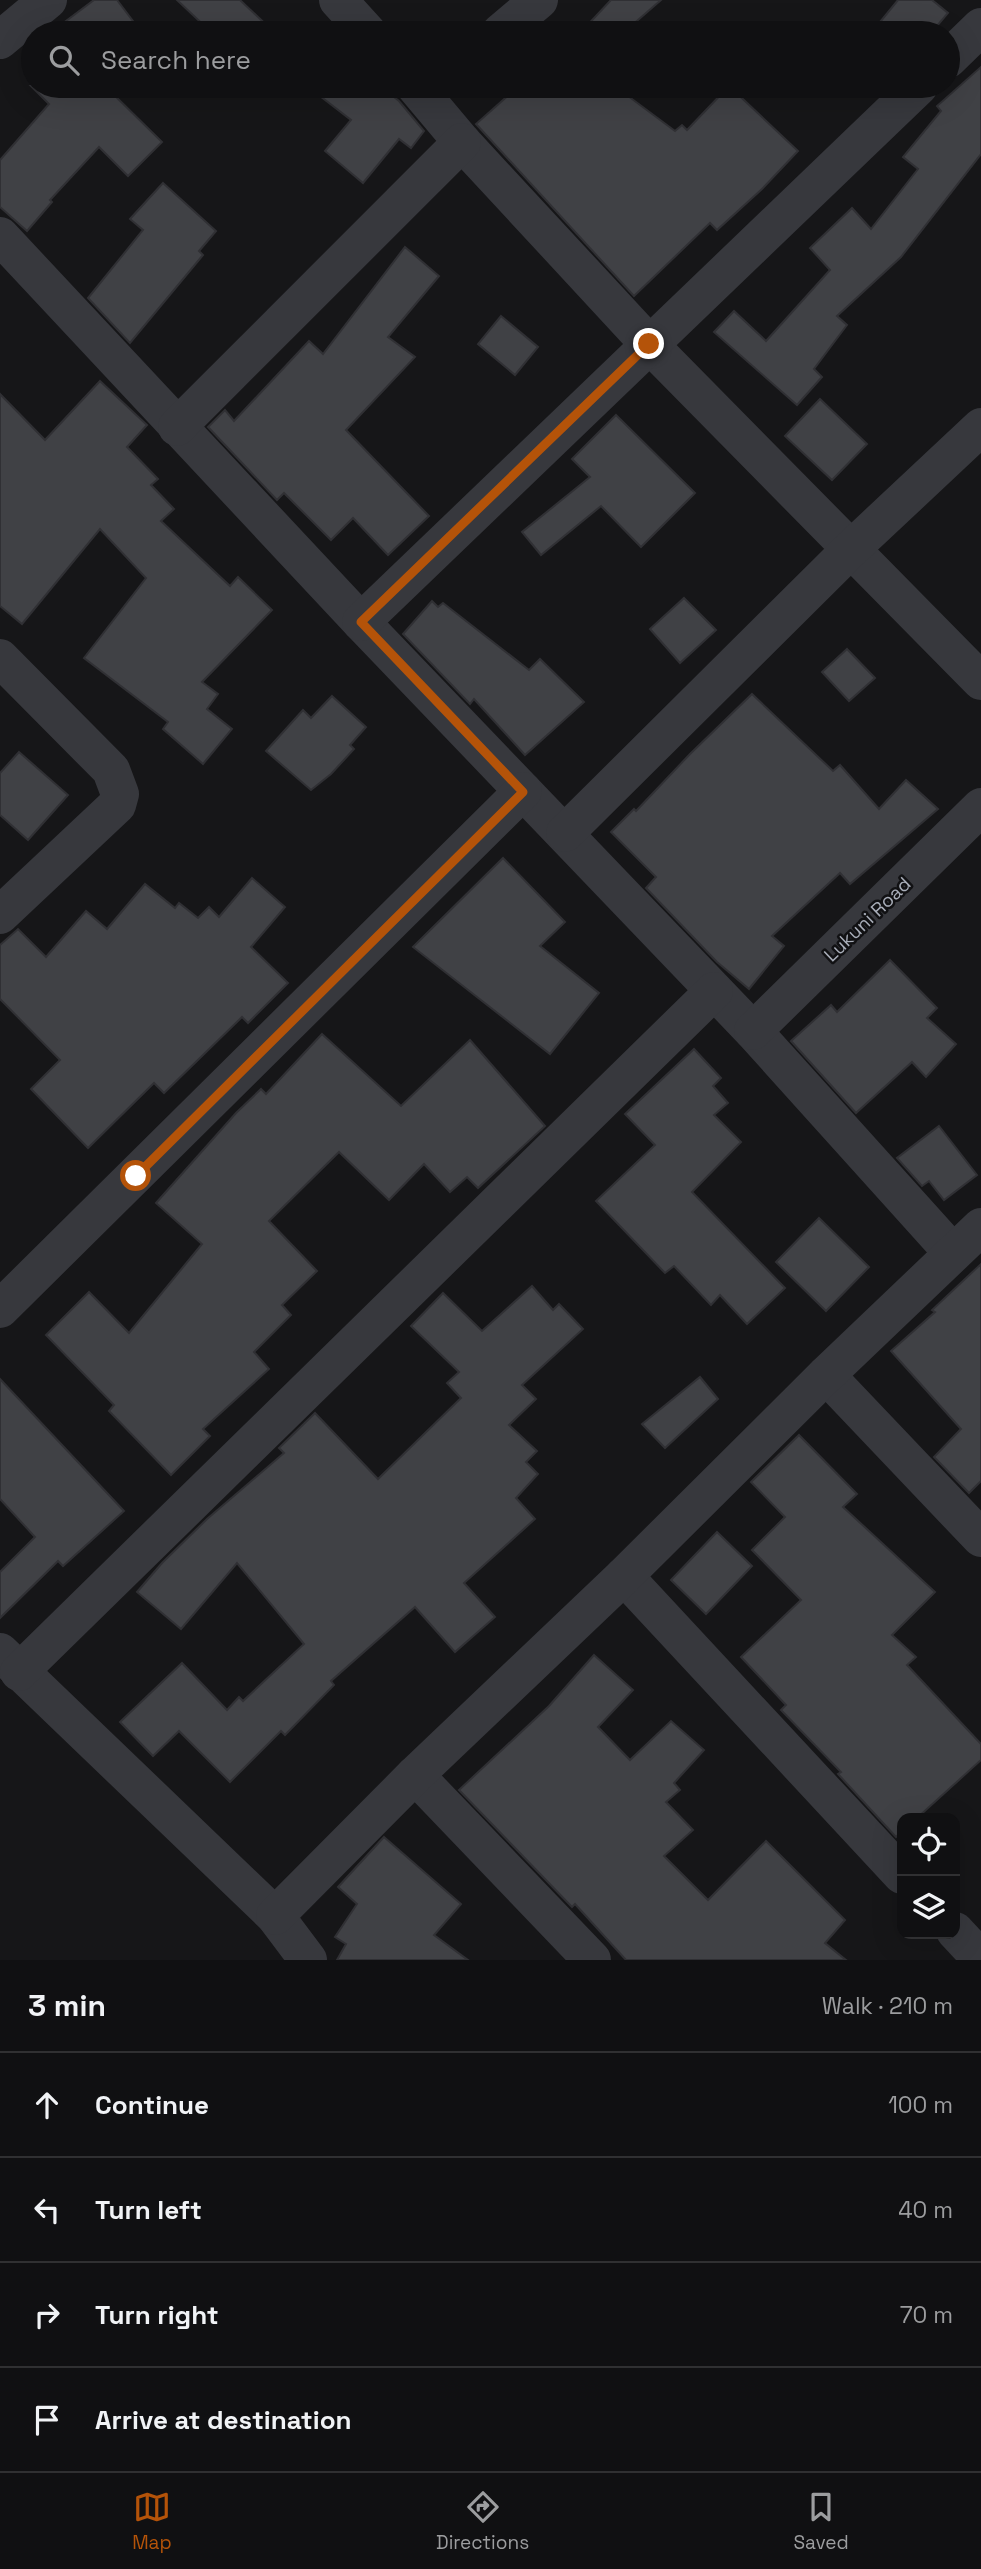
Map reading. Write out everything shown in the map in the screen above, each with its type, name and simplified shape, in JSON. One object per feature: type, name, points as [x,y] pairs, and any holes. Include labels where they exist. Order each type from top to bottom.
[{"type":"street","points":[[23,21],[48,0]]},
{"type":"street","points":[[338,0],[357,21]]},
{"type":"street","points":[[514,21],[539,0]]},
{"type":"street","points":[[0,40],[21,22]]},
{"type":"street","points":[[960,47],[981,27]]},
{"type":"street","points":[[434,98],[462,142],[649,344],[981,681]]},
{"type":"street","points":[[361,622],[906,98]]},
{"type":"street","points":[[177,426],[462,142]]},
{"type":"street","points":[[0,236],[361,622],[753,1031],[953,1253]]},
{"type":"street","points":[[565,833],[851,550],[981,427]]},
{"type":"street","points":[[0,658],[110,770],[120,794],[117,805],[0,915]]},
{"type":"street","points":[[0,1308],[523,792]]},
{"type":"street","name":"Lukuni Road","points":[[753,1031],[981,807]]},
{"type":"street","points":[[308,1960],[275,1916],[9,1662],[714,991]]},
{"type":"street","points":[[275,1916],[415,1774],[624,1576],[826,1375],[981,1227]]},
{"type":"street","points":[[826,1375],[981,1538]]},
{"type":"street","points":[[624,1576],[897,1870]]},
{"type":"street","points":[[415,1774],[592,1960]]},
{"type":"street","points":[[960,1936],[981,1959]]},
{"type":"building","points":[[94,0],[117,0],[133,21],[66,21]]},
{"type":"building","points":[[177,0],[240,0],[262,21],[199,21]]},
{"type":"building","points":[[611,0],[661,0],[637,21],[591,21]]},
{"type":"building","points":[[898,0],[932,0],[948,13],[941,21],[881,21]]},
{"type":"building","points":[[981,67],[981,154],[901,257],[837,316],[847,325],[814,369],[822,377],[797,405],[714,332],[734,311],[766,341],[830,270],[810,248],[852,208],[871,229],[918,169],[903,157],[941,111],[937,106],[946,98],[960,98],[960,86]]},
{"type":"building","points":[[43,98],[117,98],[162,142],[128,176],[99,147],[50,200],[52,202],[27,231],[0,207],[0,160],[49,104]]},
{"type":"building","points":[[323,98],[395,98],[424,131],[411,148],[399,139],[363,183],[325,151],[351,120]]},
{"type":"building","points":[[505,98],[631,98],[675,131],[682,125],[687,130],[718,98],[742,98],[798,151],[717,230],[710,223],[634,296],[476,124]]},
{"type":"building","points":[[163,183],[216,231],[199,251],[203,255],[130,343],[88,298],[143,230],[130,219]]},
{"type":"building","points":[[405,247],[439,276],[388,337],[415,357],[346,430],[429,516],[388,555],[353,518],[331,540],[284,493],[277,500],[208,427],[225,410],[234,421],[309,341],[323,354]]},
{"type":"building","points":[[501,316],[538,347],[515,375],[478,344]]},
{"type":"building","points":[[100,381],[147,425],[127,447],[158,479],[151,485],[174,509],[161,521],[230,586],[238,577],[272,610],[202,682],[218,694],[207,709],[232,729],[203,764],[163,729],[168,722],[84,658],[146,578],[100,529],[22,624],[0,606],[0,394],[45,440]]},
{"type":"building","points":[[820,399],[867,444],[832,480],[785,436]]},
{"type":"building","points":[[616,415],[695,493],[641,547],[601,506],[541,555],[522,532],[590,477],[572,459]]},
{"type":"building","points":[[684,598],[716,630],[680,663],[650,629]]},
{"type":"building","points":[[432,601],[438,607],[443,603],[529,670],[540,659],[584,702],[525,755],[474,699],[470,704],[403,634]]},
{"type":"building","points":[[847,649],[875,678],[849,701],[822,672]]},
{"type":"building","points":[[752,694],[833,771],[840,765],[879,809],[906,780],[938,809],[850,884],[840,873],[772,936],[784,946],[749,989],[717,962],[646,888],[656,877],[611,832],[634,809],[636,811]]},
{"type":"building","points":[[332,696],[366,727],[350,745],[354,749],[331,774],[311,790],[266,751],[303,710],[311,718]]},
{"type":"building","points":[[19,752],[68,795],[28,840],[0,815],[0,773]]},
{"type":"building","points":[[503,858],[565,922],[540,946],[599,993],[550,1054],[413,947]]},
{"type":"building","points":[[252,878],[285,907],[251,947],[288,983],[248,1023],[242,1017],[164,1093],[154,1083],[88,1148],[31,1089],[60,1060],[0,999],[0,945],[18,929],[46,957],[86,911],[107,929],[145,884],[175,908],[179,903],[198,918],[209,907],[219,917]]},
{"type":"building","points":[[890,960],[937,1008],[927,1018],[956,1044],[926,1077],[912,1062],[856,1113],[791,1041],[831,1005],[837,1012]]},
{"type":"building","points":[[322,1034],[401,1106],[470,1040],[545,1126],[478,1188],[467,1177],[450,1192],[424,1164],[389,1200],[339,1152],[269,1221],[317,1271],[282,1305],[291,1315],[254,1352],[269,1369],[203,1429],[210,1436],[171,1475],[109,1411],[114,1405],[46,1335],[89,1292],[129,1333],[202,1244],[156,1203],[236,1113],[261,1089],[266,1094]]},
{"type":"building","points":[[694,1049],[721,1078],[713,1086],[728,1103],[714,1115],[741,1142],[692,1192],[785,1288],[747,1324],[720,1295],[711,1305],[674,1266],[665,1273],[596,1201],[655,1145],[625,1114]]},
{"type":"building","points":[[939,1126],[977,1175],[944,1200],[929,1181],[922,1186],[897,1158]]},
{"type":"building","points":[[819,1218],[869,1267],[826,1311],[776,1262]]},
{"type":"building","points":[[981,1264],[981,1481],[969,1493],[934,1457],[961,1429],[891,1351],[935,1312],[932,1310]]},
{"type":"building","points":[[532,1286],[553,1310],[559,1304],[583,1329],[522,1385],[536,1399],[509,1425],[537,1451],[526,1462],[538,1474],[516,1498],[535,1519],[464,1583],[495,1617],[455,1652],[415,1607],[331,1681],[334,1685],[285,1735],[281,1731],[230,1782],[179,1731],[153,1756],[120,1722],[182,1663],[227,1710],[239,1697],[243,1701],[304,1644],[237,1563],[181,1629],[137,1592],[207,1519],[284,1453],[279,1448],[315,1413],[378,1479],[461,1398],[447,1383],[459,1372],[411,1326],[443,1293],[482,1331]]},
{"type":"building","points":[[700,1377],[718,1399],[665,1448],[642,1424]]},
{"type":"building","points":[[0,1379],[124,1511],[63,1566],[58,1561],[0,1618],[0,1572],[35,1537],[0,1499]]},
{"type":"building","points":[[799,1435],[857,1494],[843,1507],[935,1592],[892,1635],[916,1657],[907,1665],[981,1744],[981,1760],[923,1813],[897,1813],[896,1837],[838,1774],[841,1772],[781,1710],[786,1705],[741,1657],[801,1600],[752,1550],[785,1517],[751,1482]]},
{"type":"building","points":[[717,1532],[752,1566],[706,1614],[671,1580]]},
{"type":"building","points":[[594,1655],[633,1690],[598,1727],[630,1760],[671,1721],[704,1750],[674,1783],[680,1790],[666,1802],[693,1830],[664,1856],[708,1900],[766,1841],[845,1920],[825,1943],[846,1960],[626,1960],[575,1904],[572,1907],[459,1790],[549,1706]]},
{"type":"building","points":[[384,1837],[461,1904],[434,1935],[468,1960],[337,1960],[346,1944],[335,1937],[357,1904],[338,1887]]},
{"type":"route","points":[[136,1176],[523,792],[361,622],[649,344]]}]
